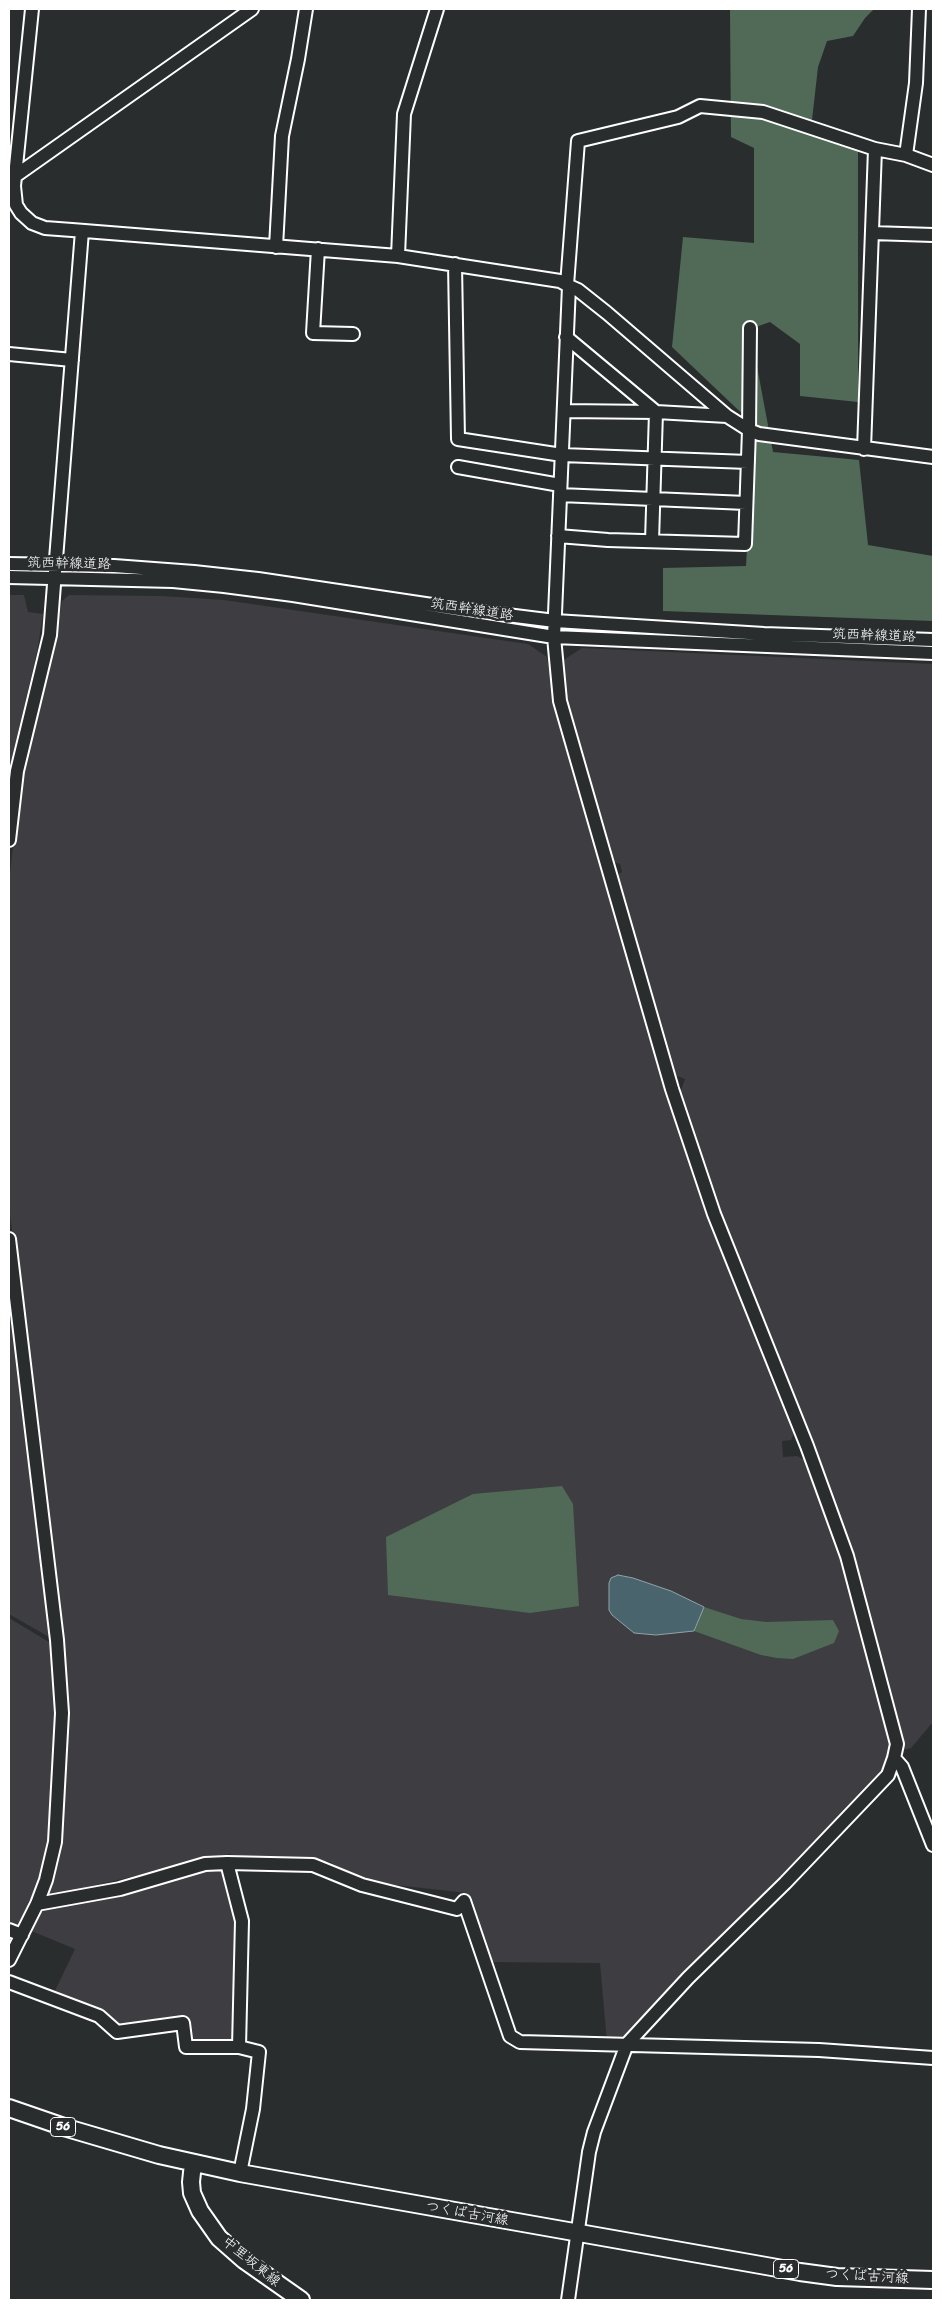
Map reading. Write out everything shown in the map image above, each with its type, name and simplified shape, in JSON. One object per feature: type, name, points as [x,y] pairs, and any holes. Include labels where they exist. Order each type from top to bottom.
[{"type":"main road","name":"つくば古河線","points":[[9,2108],[67,2128],[193,2164],[240,2173],[800,2272],[878,2279],[933,2280]]},
{"type":"main road","name":"中里坂東線","points":[[193,2164],[192,2193],[200,2211],[219,2238],[244,2260],[301,2300]]},
{"type":"street","points":[[32,9],[12,178],[16,205],[32,224],[45,228],[398,256],[560,281],[578,290],[726,416],[750,430],[759,434],[933,457]]},
{"type":"street","points":[[12,178],[252,9]]},
{"type":"street","points":[[276,246],[282,136],[306,9]]},
{"type":"street","points":[[398,256],[404,114],[436,9]]},
{"type":"street","points":[[906,155],[916,83],[919,9]]},
{"type":"street","points":[[568,2300],[585,2179],[594,2132],[627,2044],[688,1978],[785,1883],[888,1775],[897,1744],[847,1556],[807,1446],[714,1214],[658,1043],[565,725],[557,680],[554,637],[568,285],[578,141],[678,117],[700,106],[763,112],[875,149],[906,155],[933,165]]},
{"type":"street","points":[[864,449],[875,149]]},
{"type":"street","points":[[9,840],[17,770],[50,635],[82,231]]},
{"type":"street","points":[[872,233],[933,235]]},
{"type":"street","points":[[318,250],[313,333],[353,334]]},
{"type":"street","points":[[455,264],[458,439],[562,455],[656,457],[748,462]]},
{"type":"street","points":[[558,536],[745,544],[750,430],[750,328]]},
{"type":"street","points":[[566,337],[656,412]]},
{"type":"street","points":[[9,354],[72,360]]},
{"type":"street","points":[[564,410],[726,416]]},
{"type":"street","points":[[652,541],[656,412]]},
{"type":"street","points":[[458,467],[560,490],[746,503]]},
{"type":"street","name":"筑西幹線道路","points":[[9,564],[154,569],[258,579],[485,613],[555,621],[764,634],[933,640]]},
{"type":"street","name":"筑西幹線道路","points":[[9,577],[173,581],[224,586],[293,595],[554,637],[933,653]]},
{"type":"street","points":[[9,1239],[61,1676],[61,1748],[55,1842],[46,1880],[37,1904],[9,1960]]},
{"type":"street","points":[[894,1758],[902,1767],[933,1845]]},
{"type":"street","points":[[227,1863],[242,1921],[240,2047]]},
{"type":"street","points":[[37,1904],[120,1888],[205,1864],[313,1865],[362,1885],[458,1909],[464,1901],[510,2036],[520,2042],[819,2050],[933,2058]]},
{"type":"street","points":[[9,1930],[22,1935]]},
{"type":"street","points":[[9,1982],[99,2016],[117,2032],[183,2022],[186,2047],[240,2047],[259,2052],[253,2109],[240,2173]]},
{"type":"shaded area","points":[[9,595],[24,595],[28,612],[43,614],[37,652],[11,762],[9,763]]},
{"type":"shaded area","points":[[69,595],[161,596],[224,600],[528,644],[547,657],[565,746],[664,1083],[795,1431],[791,1440],[782,1441],[783,1457],[797,1456],[807,1461],[846,1569],[892,1738],[891,1754],[883,1775],[629,2036],[619,2041],[607,2042],[600,1963],[490,1962],[467,1893],[377,1883],[355,1878],[330,1862],[308,1858],[242,1857],[229,1854],[45,1897],[66,1726],[23,1314],[9,1207],[9,882],[20,783],[53,649],[62,601]]},
{"type":"shaded area","points":[[582,648],[933,664],[933,1722],[911,1748],[903,1750],[871,1617],[845,1534],[722,1214],[680,1093],[685,1079],[675,1075],[616,875],[622,872],[620,864],[612,861],[565,693],[562,661]]},
{"type":"shaded area","points":[[9,1308],[48,1627],[49,1637],[9,1614]]},
{"type":"shaded area","points":[[9,1618],[49,1642],[54,1680],[55,1736],[50,1822],[46,1853],[37,1884],[22,1918],[14,1928],[9,1926]]},
{"type":"shaded area","points":[[218,1866],[225,1869],[237,1919],[234,2039],[230,2042],[193,2043],[189,2039],[186,2018],[182,2017],[119,2027],[53,1995],[75,1949],[29,1930],[40,1908]]},
{"type":"green space","points":[[730,9],[874,9],[865,18],[853,36],[827,41],[818,67],[812,120],[858,151],[858,402],[800,396],[800,344],[770,322],[750,329],[773,452],[859,460],[868,545],[933,556],[933,621],[663,611],[663,568],[746,566],[754,425],[672,347],[683,237],[754,243],[754,148],[731,137]]},
{"type":"green space","points":[[562,1486],[573,1504],[579,1606],[530,1613],[388,1595],[386,1537],[473,1494]]},
{"type":"green space","points":[[704,1607],[741,1619],[766,1622],[833,1620],[839,1631],[834,1643],[793,1659],[777,1658],[761,1655],[694,1631]]},
{"type":"water","points":[[618,1575],[671,1591],[704,1607],[694,1631],[656,1635],[634,1633],[612,1615],[609,1610],[609,1583],[611,1578]]}]
